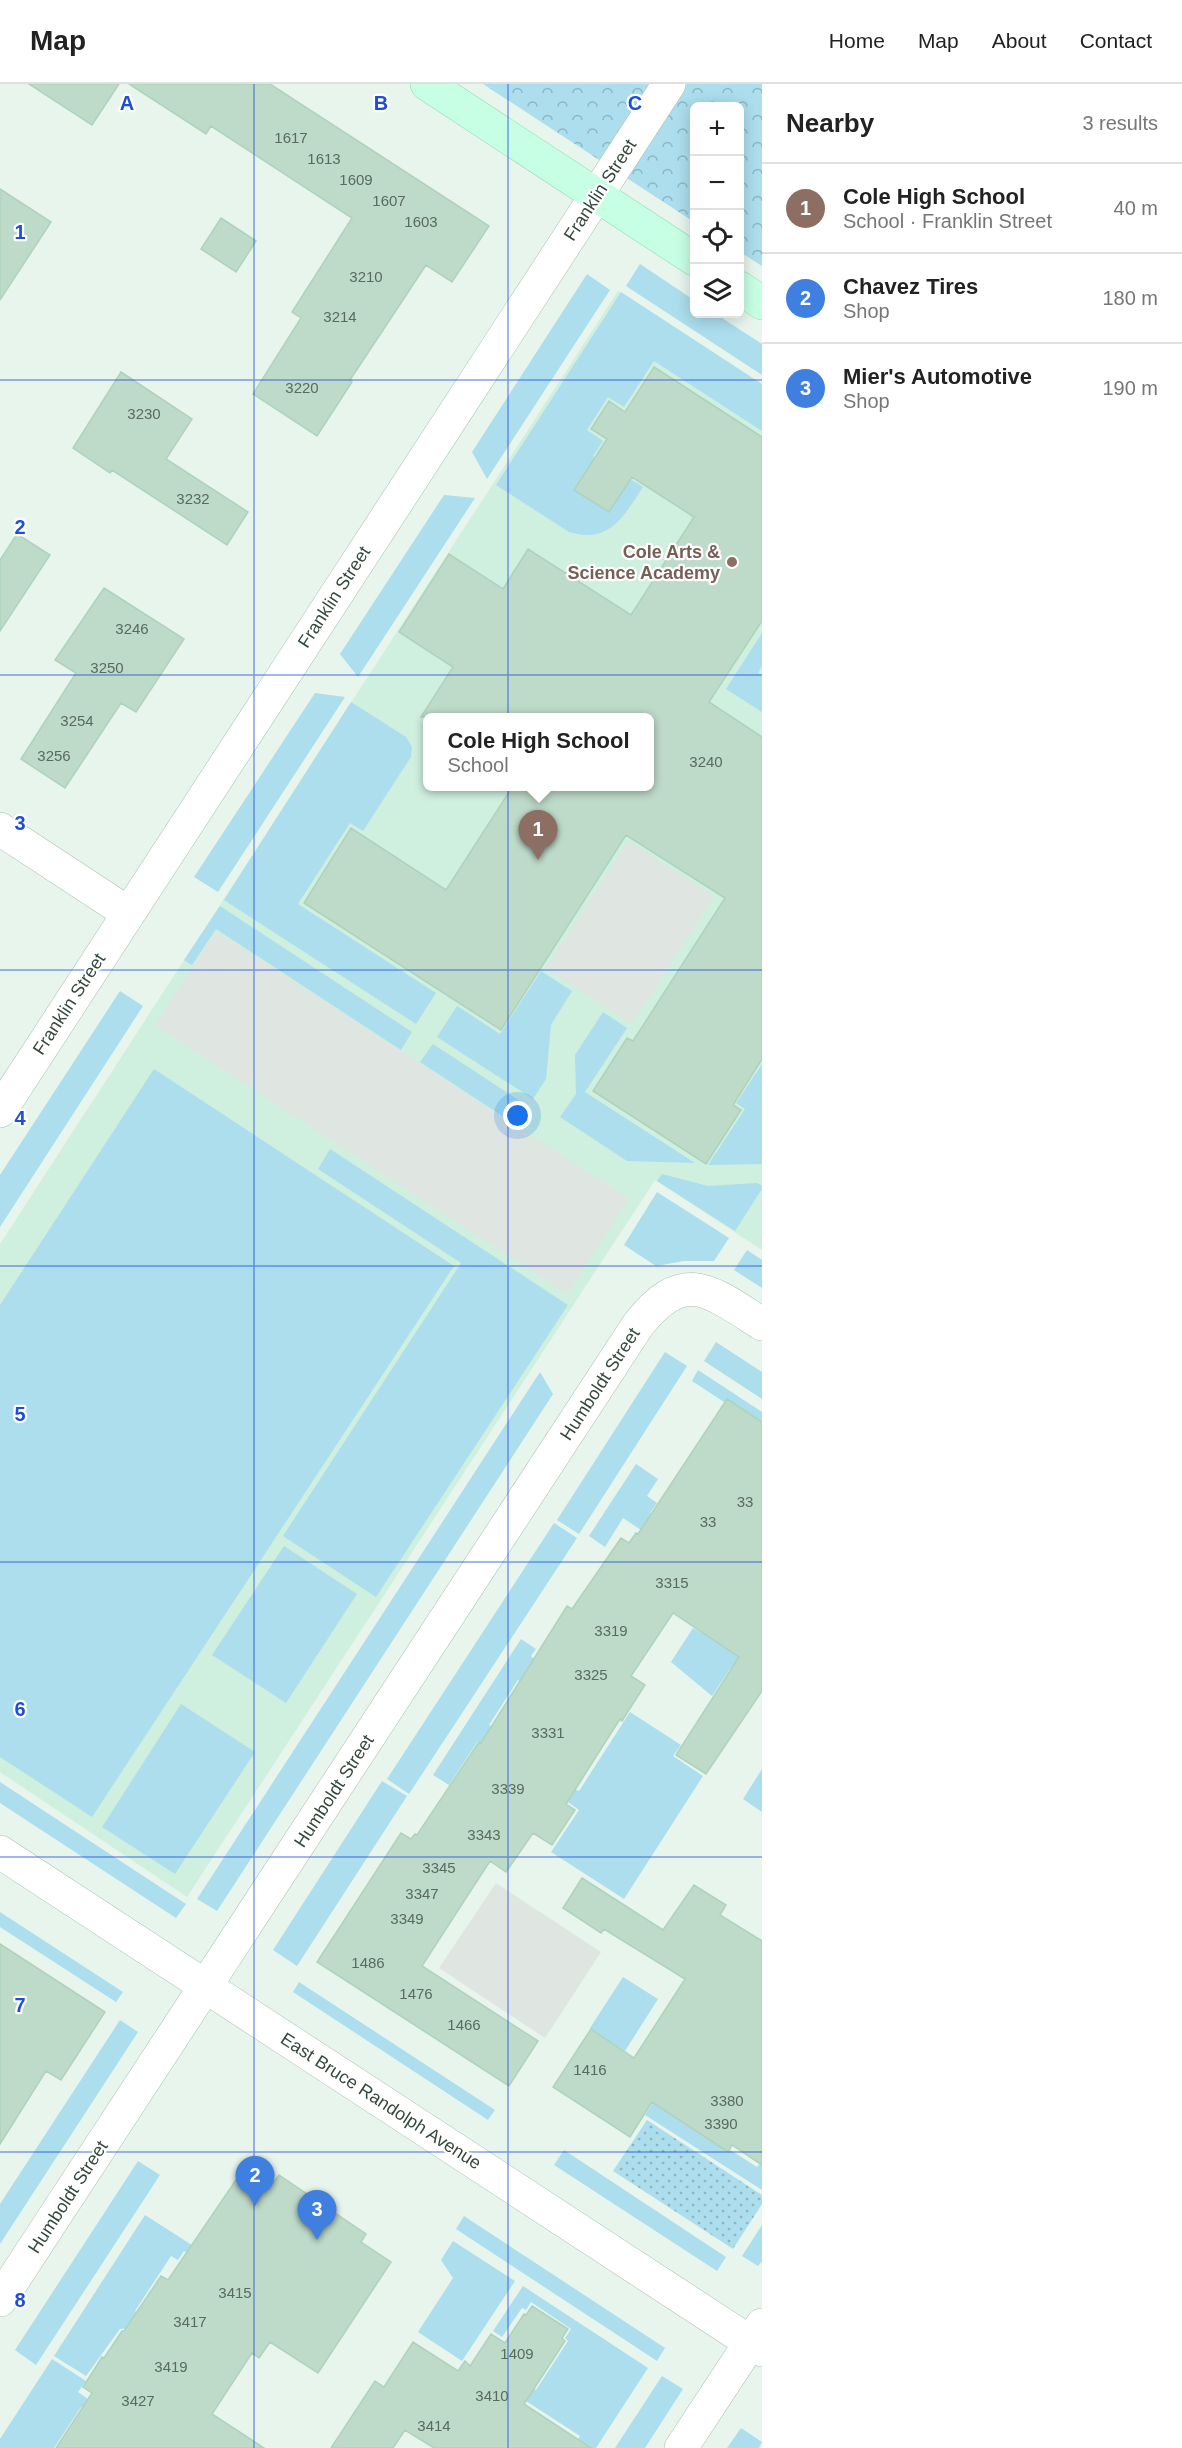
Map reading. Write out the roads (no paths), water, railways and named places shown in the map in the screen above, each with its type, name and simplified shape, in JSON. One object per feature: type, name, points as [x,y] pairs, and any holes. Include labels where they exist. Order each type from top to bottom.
[{"type":"main road","points":[[427,84],[690,256]]},
{"type":"main road","points":[[744,291],[762,303]]},
{"type":"street","name":"Franklin Street","points":[[0,1111],[669,84]]},
{"type":"street","points":[[0,829],[128,913]]},
{"type":"street","name":"Humboldt Street","points":[[0,2300],[638,1324],[652,1307],[677,1290],[690,1289],[720,1297],[762,1324]]},
{"type":"street","name":"East Bruce Randolph Avenue","points":[[0,1852],[205,1987],[758,2339]]},
{"type":"street","points":[[681,2448],[758,2339]]},
{"type":"place","name":"Cole Arts & Science Academy","points":[[732,562]]},
{"type":"place","name":"Cole High School","points":[[538,860]]},
{"type":"place","name":"Chavez Tires","points":[[255,2206]]},
{"type":"place","name":"Mier's Automotive","points":[[317,2240]]}]
